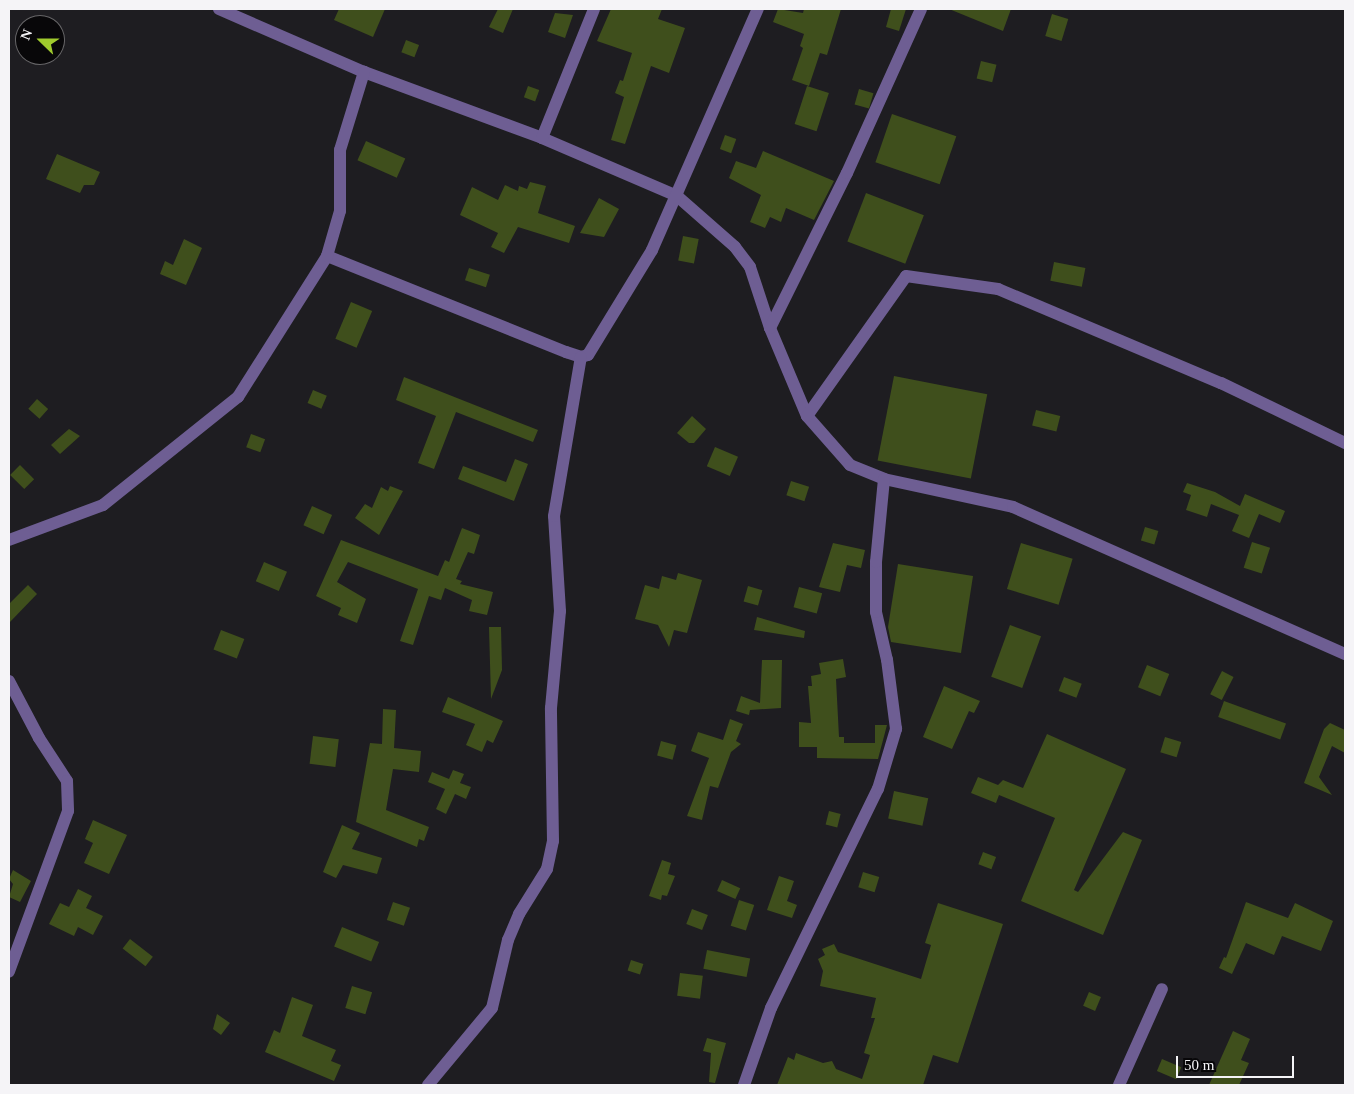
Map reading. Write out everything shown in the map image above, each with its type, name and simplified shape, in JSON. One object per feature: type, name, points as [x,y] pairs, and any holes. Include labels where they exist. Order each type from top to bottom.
[{"type":"street","points":[[219,9],[364,72],[542,138],[677,196],[735,247],[750,267],[770,328],[806,416],[850,465],[884,479],[1013,507],[1345,654]]},
{"type":"street","points":[[542,138],[594,9]]},
{"type":"street","points":[[327,256],[581,358],[588,355],[638,275],[677,196],[758,9]]},
{"type":"street","points":[[770,328],[847,173],[921,9]]},
{"type":"street","points":[[9,540],[102,505],[238,397],[327,256],[340,211],[340,150],[364,72]]},
{"type":"street","points":[[806,416],[906,276],[998,289],[1221,383],[1345,443]]},
{"type":"street","points":[[428,1085],[492,1008],[508,940],[520,914],[547,869],[553,841],[551,708],[560,612],[554,516],[581,358]]},
{"type":"street","points":[[744,1085],[771,1008],[878,789],[896,730],[887,660],[876,612],[876,562],[884,479]]},
{"type":"street","points":[[9,681],[39,738],[67,781],[68,811],[9,971]]},
{"type":"street","points":[[1119,1085],[1162,989]]},
{"type":"building","points":[[339,9],[385,9],[373,37],[334,20]]},
{"type":"building","points":[[498,9],[513,9],[503,33],[489,27]]},
{"type":"building","points":[[611,9],[662,9],[658,19],[685,28],[669,73],[651,66],[625,144],[611,140],[624,97],[615,93],[620,80],[623,81],[632,53],[597,41]]},
{"type":"building","points":[[778,9],[803,13],[804,9],[841,9],[827,55],[820,53],[809,86],[792,80],[803,48],[800,46],[804,34],[773,22]]},
{"type":"building","points":[[891,9],[906,9],[899,31],[886,27]]},
{"type":"building","points":[[949,9],[1011,9],[1003,31]]},
{"type":"building","points":[[555,13],[573,15],[565,38],[548,32]]},
{"type":"building","points":[[1052,14],[1068,19],[1062,41],[1045,36]]},
{"type":"building","points":[[406,40],[419,45],[414,57],[401,52]]},
{"type":"building","points":[[981,61],[997,65],[992,82],[977,78]]},
{"type":"building","points":[[528,86],[539,90],[535,101],[524,97]]},
{"type":"building","points":[[807,86],[829,93],[817,131],[795,124]]},
{"type":"building","points":[[859,89],[873,93],[869,109],[855,104]]},
{"type":"building","points":[[892,114],[956,136],[940,184],[875,162]]},
{"type":"building","points":[[725,135],[736,139],[731,153],[720,149]]},
{"type":"building","points":[[366,141],[405,158],[397,178],[357,160]]},
{"type":"building","points":[[763,151],[834,181],[814,220],[786,208],[781,222],[770,217],[765,228],[750,222],[761,195],[729,178],[736,161],[756,168]]},
{"type":"building","points":[[57,154],[100,172],[94,185],[84,185],[80,193],[46,179]]},
{"type":"building","points":[[530,182],[546,186],[538,213],[575,226],[569,243],[518,227],[504,253],[491,247],[498,233],[460,215],[472,187],[498,200],[505,185],[518,191],[519,186],[527,189]]},
{"type":"building","points":[[866,193],[924,215],[905,264],[847,242]]},
{"type":"building","points":[[599,198],[619,209],[604,237],[580,233]]},
{"type":"building","points":[[683,236],[699,239],[694,264],[678,261]]},
{"type":"building","points":[[184,239],[202,248],[186,285],[160,274],[165,261],[173,265]]},
{"type":"building","points":[[1054,262],[1085,268],[1082,287],[1050,281]]},
{"type":"building","points":[[469,268],[490,275],[486,287],[465,280]]},
{"type":"building","points":[[351,302],[372,311],[357,348],[335,339]]},
{"type":"building","points":[[894,376],[987,394],[971,479],[878,460]]},
{"type":"building","points":[[404,377],[538,430],[533,442],[456,412],[434,469],[418,463],[436,416],[396,400]]},
{"type":"building","points":[[313,390],[327,396],[321,409],[308,403]]},
{"type":"building","points":[[37,399],[48,409],[39,419],[28,409]]},
{"type":"building","points":[[1036,410],[1060,416],[1056,432],[1032,426]]},
{"type":"building","points":[[692,416],[706,429],[694,443],[689,443],[677,433]]},
{"type":"building","points":[[69,429],[80,436],[60,454],[51,445]]},
{"type":"building","points":[[251,434],[265,439],[260,452],[246,447]]},
{"type":"building","points":[[715,447],[738,457],[730,476],[707,466]]},
{"type":"building","points":[[515,459],[528,464],[514,501],[458,479],[463,466],[506,482]]},
{"type":"building","points":[[20,465],[34,479],[24,489],[10,475]]},
{"type":"building","points":[[791,481],[809,487],[804,501],[786,495]]},
{"type":"building","points":[[1187,483],[1215,492],[1240,506],[1245,494],[1285,511],[1280,523],[1259,514],[1249,538],[1232,531],[1239,515],[1211,504],[1207,517],[1186,510],[1191,495],[1183,492]]},
{"type":"building","points":[[390,486],[403,491],[379,535],[355,518],[365,504],[372,508],[381,487],[388,491]]},
{"type":"building","points":[[312,506],[332,515],[324,534],[303,525]]},
{"type":"building","points":[[1145,527],[1158,531],[1154,544],[1141,540]]},
{"type":"building","points":[[462,528],[480,535],[474,554],[468,552],[456,579],[462,581],[460,584],[493,592],[487,615],[469,611],[472,600],[445,588],[441,600],[429,596],[413,645],[400,641],[418,589],[348,562],[337,582],[366,599],[357,623],[338,615],[341,608],[316,596],[341,540],[438,576],[445,560],[449,562]]},
{"type":"building","points":[[1252,542],[1270,548],[1262,574],[1244,568]]},
{"type":"building","points":[[833,543],[865,550],[861,568],[847,565],[840,592],[819,587]]},
{"type":"building","points":[[1021,543],[1073,559],[1059,605],[1007,589]]},
{"type":"building","points":[[264,562],[287,572],[279,591],[256,581]]},
{"type":"building","points":[[898,564],[973,576],[961,653],[891,642],[888,627]]},
{"type":"building","points":[[678,573],[702,580],[687,633],[674,630],[669,647],[658,625],[635,619],[645,585],[659,589],[662,576],[676,580]]},
{"type":"building","points":[[28,585],[37,594],[9,623],[9,604]]},
{"type":"building","points":[[748,586],[762,590],[758,606],[744,601]]},
{"type":"building","points":[[799,587],[822,593],[817,613],[794,607]]},
{"type":"building","points":[[757,617],[805,631],[804,638],[754,630]]},
{"type":"building","points":[[1010,625],[1041,636],[1022,688],[991,677]]},
{"type":"building","points":[[489,627],[501,627],[502,670],[491,699]]},
{"type":"building","points":[[221,630],[244,639],[237,659],[213,650]]},
{"type":"building","points":[[843,659],[846,677],[836,679],[839,737],[844,737],[844,743],[875,743],[875,725],[887,725],[878,759],[817,758],[817,747],[799,747],[799,722],[811,723],[808,686],[812,686],[811,676],[821,674],[819,663]]},
{"type":"building","points":[[762,660],[782,660],[781,708],[750,710],[749,715],[736,711],[741,696],[760,703]]},
{"type":"building","points":[[1147,665],[1169,674],[1160,696],[1138,687]]},
{"type":"building","points":[[1222,671],[1234,677],[1222,700],[1210,694]]},
{"type":"building","points":[[1064,677],[1082,684],[1076,698],[1059,691]]},
{"type":"building","points":[[944,686],[980,701],[974,713],[969,711],[952,749],[923,737]]},
{"type":"building","points":[[448,697],[503,721],[493,743],[487,740],[482,752],[466,745],[475,724],[442,712]]},
{"type":"building","points":[[1224,701],[1286,724],[1280,740],[1218,717]]},
{"type":"building","points":[[383,709],[396,710],[394,748],[421,751],[419,772],[393,769],[386,810],[429,827],[424,841],[419,839],[417,847],[356,822],[370,743],[382,744]]},
{"type":"building","points":[[730,719],[743,724],[736,741],[741,744],[731,752],[718,788],[710,786],[702,820],[687,816],[709,758],[691,751],[698,732],[723,740]]},
{"type":"building","points":[[1330,723],[1345,730],[1345,753],[1332,746],[1319,777],[1332,795],[1304,783],[1324,729]]},
{"type":"building","points":[[1047,734],[1126,769],[1074,890],[1078,892],[1123,832],[1142,840],[1103,935],[1021,901],[1055,818],[999,795],[996,803],[971,793],[978,777],[998,785],[1003,780],[1023,788]]},
{"type":"building","points":[[313,736],[339,739],[335,767],[310,764]]},
{"type":"building","points":[[1165,737],[1181,742],[1177,757],[1160,752]]},
{"type":"building","points":[[661,741],[676,745],[673,760],[657,755]]},
{"type":"building","points":[[453,770],[464,774],[460,783],[471,787],[466,799],[455,794],[446,814],[436,809],[445,789],[428,782],[432,772],[449,779]]},
{"type":"building","points":[[894,791],[928,798],[922,826],[888,818]]},
{"type":"building","points":[[829,811],[841,814],[837,827],[826,825]]},
{"type":"building","points":[[93,820],[127,835],[109,874],[84,863],[93,843],[85,839]]},
{"type":"building","points":[[342,825],[360,833],[352,849],[382,858],[377,874],[343,865],[336,878],[323,872]]},
{"type":"building","points":[[983,852],[996,857],[991,869],[978,864]]},
{"type":"building","points":[[662,860],[671,863],[668,874],[675,876],[667,896],[662,895],[661,900],[649,896]]},
{"type":"building","points":[[13,870],[31,881],[20,902],[9,897],[13,884],[9,879]]},
{"type":"building","points":[[863,872],[879,877],[875,892],[858,887]]},
{"type":"building","points":[[779,876],[794,881],[787,901],[797,905],[792,918],[767,910]]},
{"type":"building","points":[[722,880],[740,888],[735,899],[717,891]]},
{"type":"building","points":[[78,889],[92,896],[86,908],[103,916],[93,935],[78,927],[74,936],[49,924],[60,903],[69,907]]},
{"type":"building","points":[[739,900],[754,905],[746,931],[731,926]]},
{"type":"building","points":[[393,902],[410,908],[404,926],[387,920]]},
{"type":"building","points":[[1246,902],[1288,918],[1295,903],[1333,921],[1321,951],[1282,936],[1274,955],[1246,943],[1232,974],[1219,968],[1224,957],[1226,958]]},
{"type":"building","points":[[938,903],[1003,924],[958,1063],[933,1055],[923,1085],[777,1085],[788,1057],[794,1060],[796,1053],[823,1063],[832,1061],[836,1069],[862,1079],[870,1055],[864,1053],[875,1018],[871,1018],[876,998],[820,986],[823,971],[818,959],[825,955],[822,949],[834,944],[838,952],[921,979],[931,945],[925,943]]},
{"type":"building","points":[[692,909],[708,915],[702,930],[686,924]]},
{"type":"building","points":[[342,927],[379,942],[371,961],[334,946]]},
{"type":"building","points":[[130,939],[153,957],[145,966],[123,948]]},
{"type":"building","points":[[707,950],[750,958],[747,977],[703,969]]},
{"type":"building","points":[[631,960],[643,964],[640,974],[628,970]]},
{"type":"building","points":[[680,973],[703,976],[700,999],[677,996]]},
{"type":"building","points":[[352,986],[372,992],[365,1014],[345,1008]]},
{"type":"building","points":[[1089,992],[1101,997],[1095,1011],[1083,1006]]},
{"type":"building","points":[[292,997],[313,1005],[302,1036],[336,1050],[331,1061],[341,1065],[334,1081],[265,1052],[274,1030],[280,1033]]},
{"type":"building","points":[[217,1014],[230,1023],[221,1035],[213,1029]]},
{"type":"building","points":[[1233,1031],[1250,1039],[1241,1060],[1249,1063],[1239,1085],[1209,1085]]},
{"type":"building","points":[[707,1038],[726,1043],[715,1083],[709,1082],[711,1053],[703,1051]]},
{"type":"building","points":[[1162,1059],[1181,1067],[1176,1079],[1157,1071]]}]
